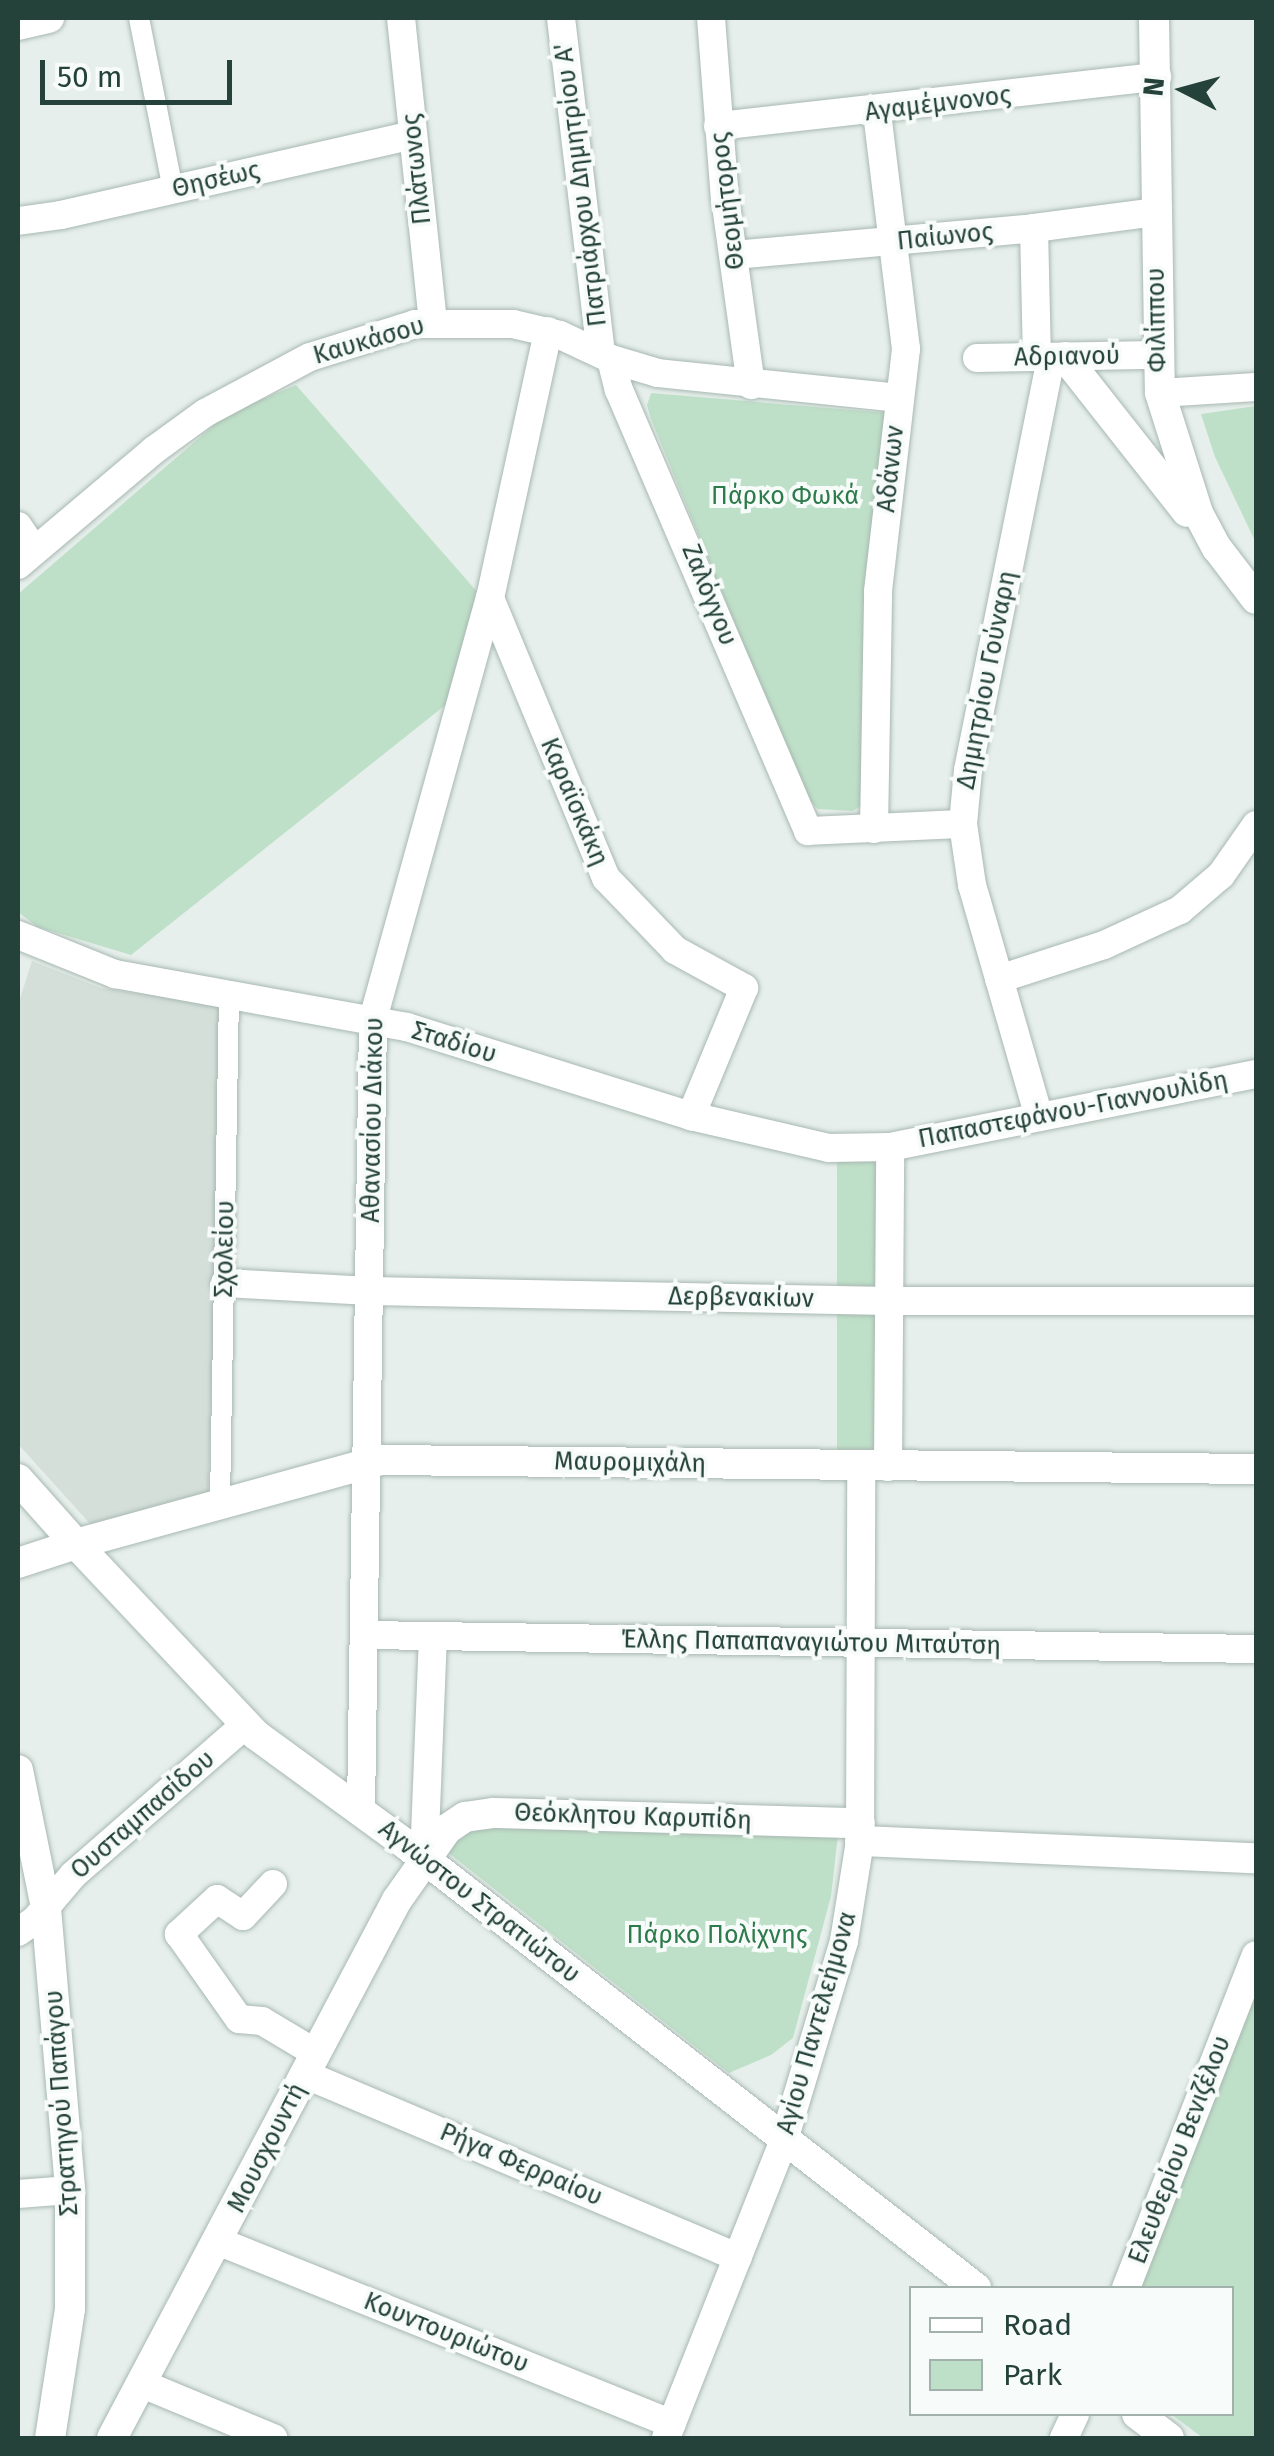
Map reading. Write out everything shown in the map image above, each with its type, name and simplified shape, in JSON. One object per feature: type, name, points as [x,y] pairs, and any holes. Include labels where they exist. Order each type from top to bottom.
[{"type":"street","points":[[18,24],[49,18]]},
{"type":"street","points":[[139,18],[173,190]]},
{"type":"street","name":"Πλάτωνος","points":[[401,18],[434,322]]},
{"type":"street","name":"Πατριάρχου Δημητρίου Α'","points":[[561,18],[606,356]]},
{"type":"street","name":"Θεομήτορος","points":[[711,18],[718,126],[751,384]]},
{"type":"street","name":"Φιλίππου","points":[[1154,18],[1156,355],[1160,393],[1193,501],[1217,548],[1256,598]]},
{"type":"street","name":"Αγαμέμνονος","points":[[718,126],[876,112],[1157,77]]},
{"type":"street","name":"Αδάνων","points":[[874,829],[878,591],[906,349],[876,112]]},
{"type":"street","name":"Θησέως","points":[[18,220],[173,190],[413,135]]},
{"type":"street","name":"Παίωνος","points":[[734,255],[1034,228],[1155,212]]},
{"type":"street","name":"Δημητρίου Γούναρη","points":[[1034,228],[1051,357],[968,770],[963,824],[972,885],[1039,1117]]},
{"type":"street","name":"Καυκάσου","points":[[26,558],[154,450],[236,394],[335,347],[434,322],[487,322],[548,332],[658,372],[898,398]]},
{"type":"street","name":"Αθανασίου Διάκου","points":[[360,1810],[366,1635],[372,1019],[490,598],[548,332]]},
{"type":"street","name":"Αδριανού","points":[[977,358],[1156,355]]},
{"type":"street","name":"Ζαλόγγου","points":[[606,356],[808,831],[874,829]]},
{"type":"street","points":[[1051,357],[1217,548]]},
{"type":"street","points":[[1160,393],[1256,387]]},
{"type":"street","points":[[18,526],[26,558]]},
{"type":"street","name":"Καραϊσκάκη","points":[[490,598],[606,878],[674,950],[744,988],[691,1116]]},
{"type":"street","points":[[874,829],[963,824]]},
{"type":"street","points":[[999,980],[1104,945],[1180,910],[1221,875],[1256,825]]},
{"type":"street","name":"Σταδίου","points":[[19,941],[115,974],[372,1019],[691,1116],[803,1145],[852,1150],[890,1146]]},
{"type":"street","name":"Σχολείου","points":[[220,1502],[229,996]]},
{"type":"street","name":"Παπαστεφάνου-Γιαννουλίδη","points":[[890,1146],[1256,1074]]},
{"type":"street","name":"Αγίου Παντελεήμονα","points":[[669,2431],[784,2140],[840,1956],[860,1832],[862,1644],[889,1301],[890,1146]]},
{"type":"street","name":"Δερβενακίων","points":[[225,1283],[370,1292],[889,1301],[1256,1302]]},
{"type":"street","name":"Μαυρομιχάλη","points":[[18,1562],[368,1462],[1256,1469]]},
{"type":"street","name":"Αγνώστου Στρατιώτου","points":[[18,1479],[245,1725],[424,1859],[973,2286]]},
{"type":"street","name":"Έλλης Παπαπαναγιώτου Μιταύτση","points":[[366,1635],[1256,1648]]},
{"type":"street","points":[[424,1859],[432,1637]]},
{"type":"street","name":"Ουσταμπασίδου","points":[[18,1932],[46,1908],[73,1875],[245,1725]]},
{"type":"street","name":"Στρατηγού Παπάγου","points":[[20,1790],[46,1908],[70,2190],[70,2309],[50,2438]]},
{"type":"street","name":"Θεόκλητου Καρυπίδη","points":[[424,1859],[456,1822],[484,1814],[860,1832],[1256,1858]]},
{"type":"street","name":"Μουσχουντή","points":[[112,2438],[220,2242],[309,2063],[424,1859]]},
{"type":"street","name":"Ρήγα Φερραίου","points":[[273,1884],[242,1916],[217,1899],[179,1934],[240,2019],[262,2020],[309,2063],[738,2257]]},
{"type":"street","name":"Ελευθερίου Βενιζέλου","points":[[1127,2286],[1256,1955]]},
{"type":"street","points":[[18,2194],[70,2190]]},
{"type":"street","name":"Κουντουριώτου","points":[[220,2242],[669,2431]]},
{"type":"street","points":[[144,2384],[273,2438]]},
{"type":"street","points":[[1140,2416],[1169,2438]]},
{"type":"shaded area","points":[[32,961],[101,988],[224,1006],[208,1492],[92,1526],[18,1444],[18,1005]]},
{"type":"green space","points":[[296,385],[479,594],[448,703],[131,955],[38,927],[18,912],[18,594],[227,414]]},
{"type":"green space","name":"Πάρκο Φωκά","points":[[651,393],[887,413],[862,805],[853,811],[818,809],[806,797],[651,419],[647,405]]},
{"type":"green space","points":[[1256,406],[1256,543],[1215,457],[1201,414]]},
{"type":"green space","points":[[837,1147],[890,1147],[890,1467],[837,1467]]},
{"type":"green space","name":"Πάρκο Πολίχνης","points":[[478,1825],[838,1835],[831,1896],[793,2038],[771,2055],[729,2073],[446,1851]]},
{"type":"green space","points":[[1256,1979],[1256,2438],[1203,2438],[1174,2416],[1234,2416],[1234,2286],[1138,2286]]}]
